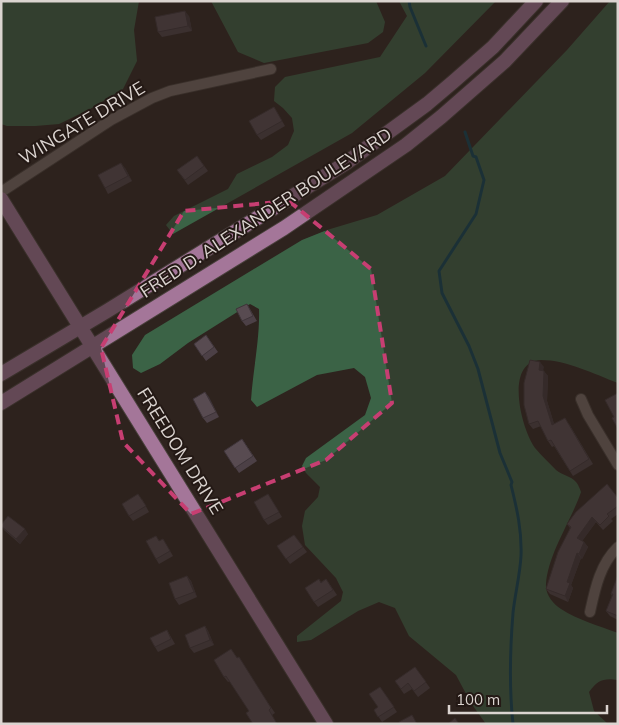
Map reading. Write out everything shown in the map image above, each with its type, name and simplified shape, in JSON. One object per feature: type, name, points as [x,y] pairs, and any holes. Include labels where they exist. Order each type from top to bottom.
[{"type":"main road","name":"FRED D. ALEXANDER BOULEVARD","points":[[1,374],[353,158],[427,104],[453,82],[536,1]]},
{"type":"main road","name":"FRED D. ALEXANDER BOULEVARD","points":[[1,403],[284,228],[406,145],[505,61],[562,1]]},
{"type":"main road","name":"FREEDOM DRIVE","points":[[1,199],[326,724]]},
{"type":"street","name":"WINGATE DRIVE","points":[[1,192],[111,120],[152,98],[170,91],[271,69]]},
{"type":"street","points":[[582,399],[588,415],[618,466]]},
{"type":"street","points":[[590,612],[596,584],[606,562],[618,547]]},
{"type":"highlighted area","points":[[289,201],[371,269],[392,403],[326,460],[191,514],[123,442],[101,348],[184,211]]},
{"type":"green space","points":[[1,1],[139,1],[134,30],[137,61],[123,89],[90,109],[59,124],[7,126],[1,124]]},
{"type":"green space","points":[[211,1],[376,1],[385,22],[383,32],[368,43],[264,63],[238,52]]},
{"type":"green space","points":[[399,1],[496,1],[425,73],[352,133],[173,234],[166,225],[174,216],[228,189],[237,174],[272,157],[288,145],[294,131],[292,118],[274,101],[275,87],[285,77],[380,57],[407,16]]},
{"type":"green space","points":[[610,1],[618,1],[618,383],[561,362],[541,360],[530,363],[522,372],[519,383],[519,397],[525,426],[535,448],[556,470],[574,480],[581,492],[555,549],[548,573],[547,591],[550,598],[561,609],[589,623],[618,633],[618,680],[608,679],[601,681],[589,692],[594,711],[608,724],[486,724],[471,703],[456,675],[409,636],[395,608],[379,602],[358,611],[311,640],[297,642],[297,636],[341,601],[343,592],[336,578],[305,545],[302,526],[305,511],[318,497],[320,487],[306,473],[302,466],[306,458],[365,415],[371,398],[365,377],[354,368],[317,375],[257,407],[251,400],[259,309],[250,304],[188,343],[160,364],[141,373],[133,368],[132,355],[145,335],[302,240],[327,230],[377,215],[445,176],[567,50]]},
{"type":"building","points":[[185,11],[188,26],[158,32],[155,17]]},
{"type":"building","points":[[274,107],[282,121],[257,135],[249,121]]},
{"type":"building","points":[[197,156],[204,166],[185,180],[177,170]]},
{"type":"building","points":[[121,163],[128,176],[105,188],[98,175]]},
{"type":"building","points":[[247,304],[253,316],[242,321],[236,309]]},
{"type":"building","points":[[206,335],[214,347],[202,356],[194,344]]},
{"type":"building","points":[[530,360],[540,362],[539,370],[544,371],[543,396],[552,425],[565,418],[589,459],[570,471],[551,440],[548,441],[538,421],[529,424],[524,405],[524,383]]},
{"type":"building","points":[[205,392],[216,412],[203,418],[193,399]]},
{"type":"building","points":[[618,393],[618,429],[605,400]]},
{"type":"building","points":[[242,439],[253,456],[235,468],[224,451]]},
{"type":"building","points":[[607,484],[618,498],[618,506],[607,514],[609,516],[600,525],[592,517],[577,538],[584,542],[579,554],[577,553],[567,582],[570,583],[565,596],[546,589],[558,552],[571,527],[567,524],[576,512]]},
{"type":"building","points":[[138,494],[146,506],[129,516],[122,504]]},
{"type":"building","points":[[268,494],[279,512],[264,520],[254,502]]},
{"type":"building","points":[[8,516],[25,529],[16,539],[1,526]]},
{"type":"building","points":[[294,535],[303,547],[286,559],[277,546]]},
{"type":"building","points":[[156,536],[159,541],[163,539],[170,551],[156,559],[146,541]]},
{"type":"building","points":[[618,575],[618,616],[606,611]]},
{"type":"building","points":[[187,576],[194,592],[175,599],[169,583]]},
{"type":"building","points":[[319,579],[321,583],[326,579],[333,590],[314,602],[305,588]]},
{"type":"building","points":[[205,626],[210,640],[190,648],[185,635]]},
{"type":"building","points":[[167,630],[171,639],[155,647],[150,638]]},
{"type":"building","points":[[231,649],[237,658],[239,657],[271,708],[269,710],[277,724],[253,724],[246,713],[249,711],[214,660]]},
{"type":"building","points":[[415,667],[426,682],[414,691],[408,683],[401,689],[395,681]]},
{"type":"building","points":[[380,687],[394,707],[378,717],[374,710],[378,707],[369,694]]},
{"type":"building","points":[[412,715],[417,724],[400,724],[399,722]]},
{"type":"building","points":[[455,718],[459,724],[448,724]]},
{"type":"waterway","points":[[409,1],[426,46]]},
{"type":"waterway","points":[[465,132],[484,180],[476,214],[439,271],[442,293],[469,346],[478,369],[500,453],[512,482],[511,485],[519,520],[521,556],[513,613],[511,655],[513,724]]}]
